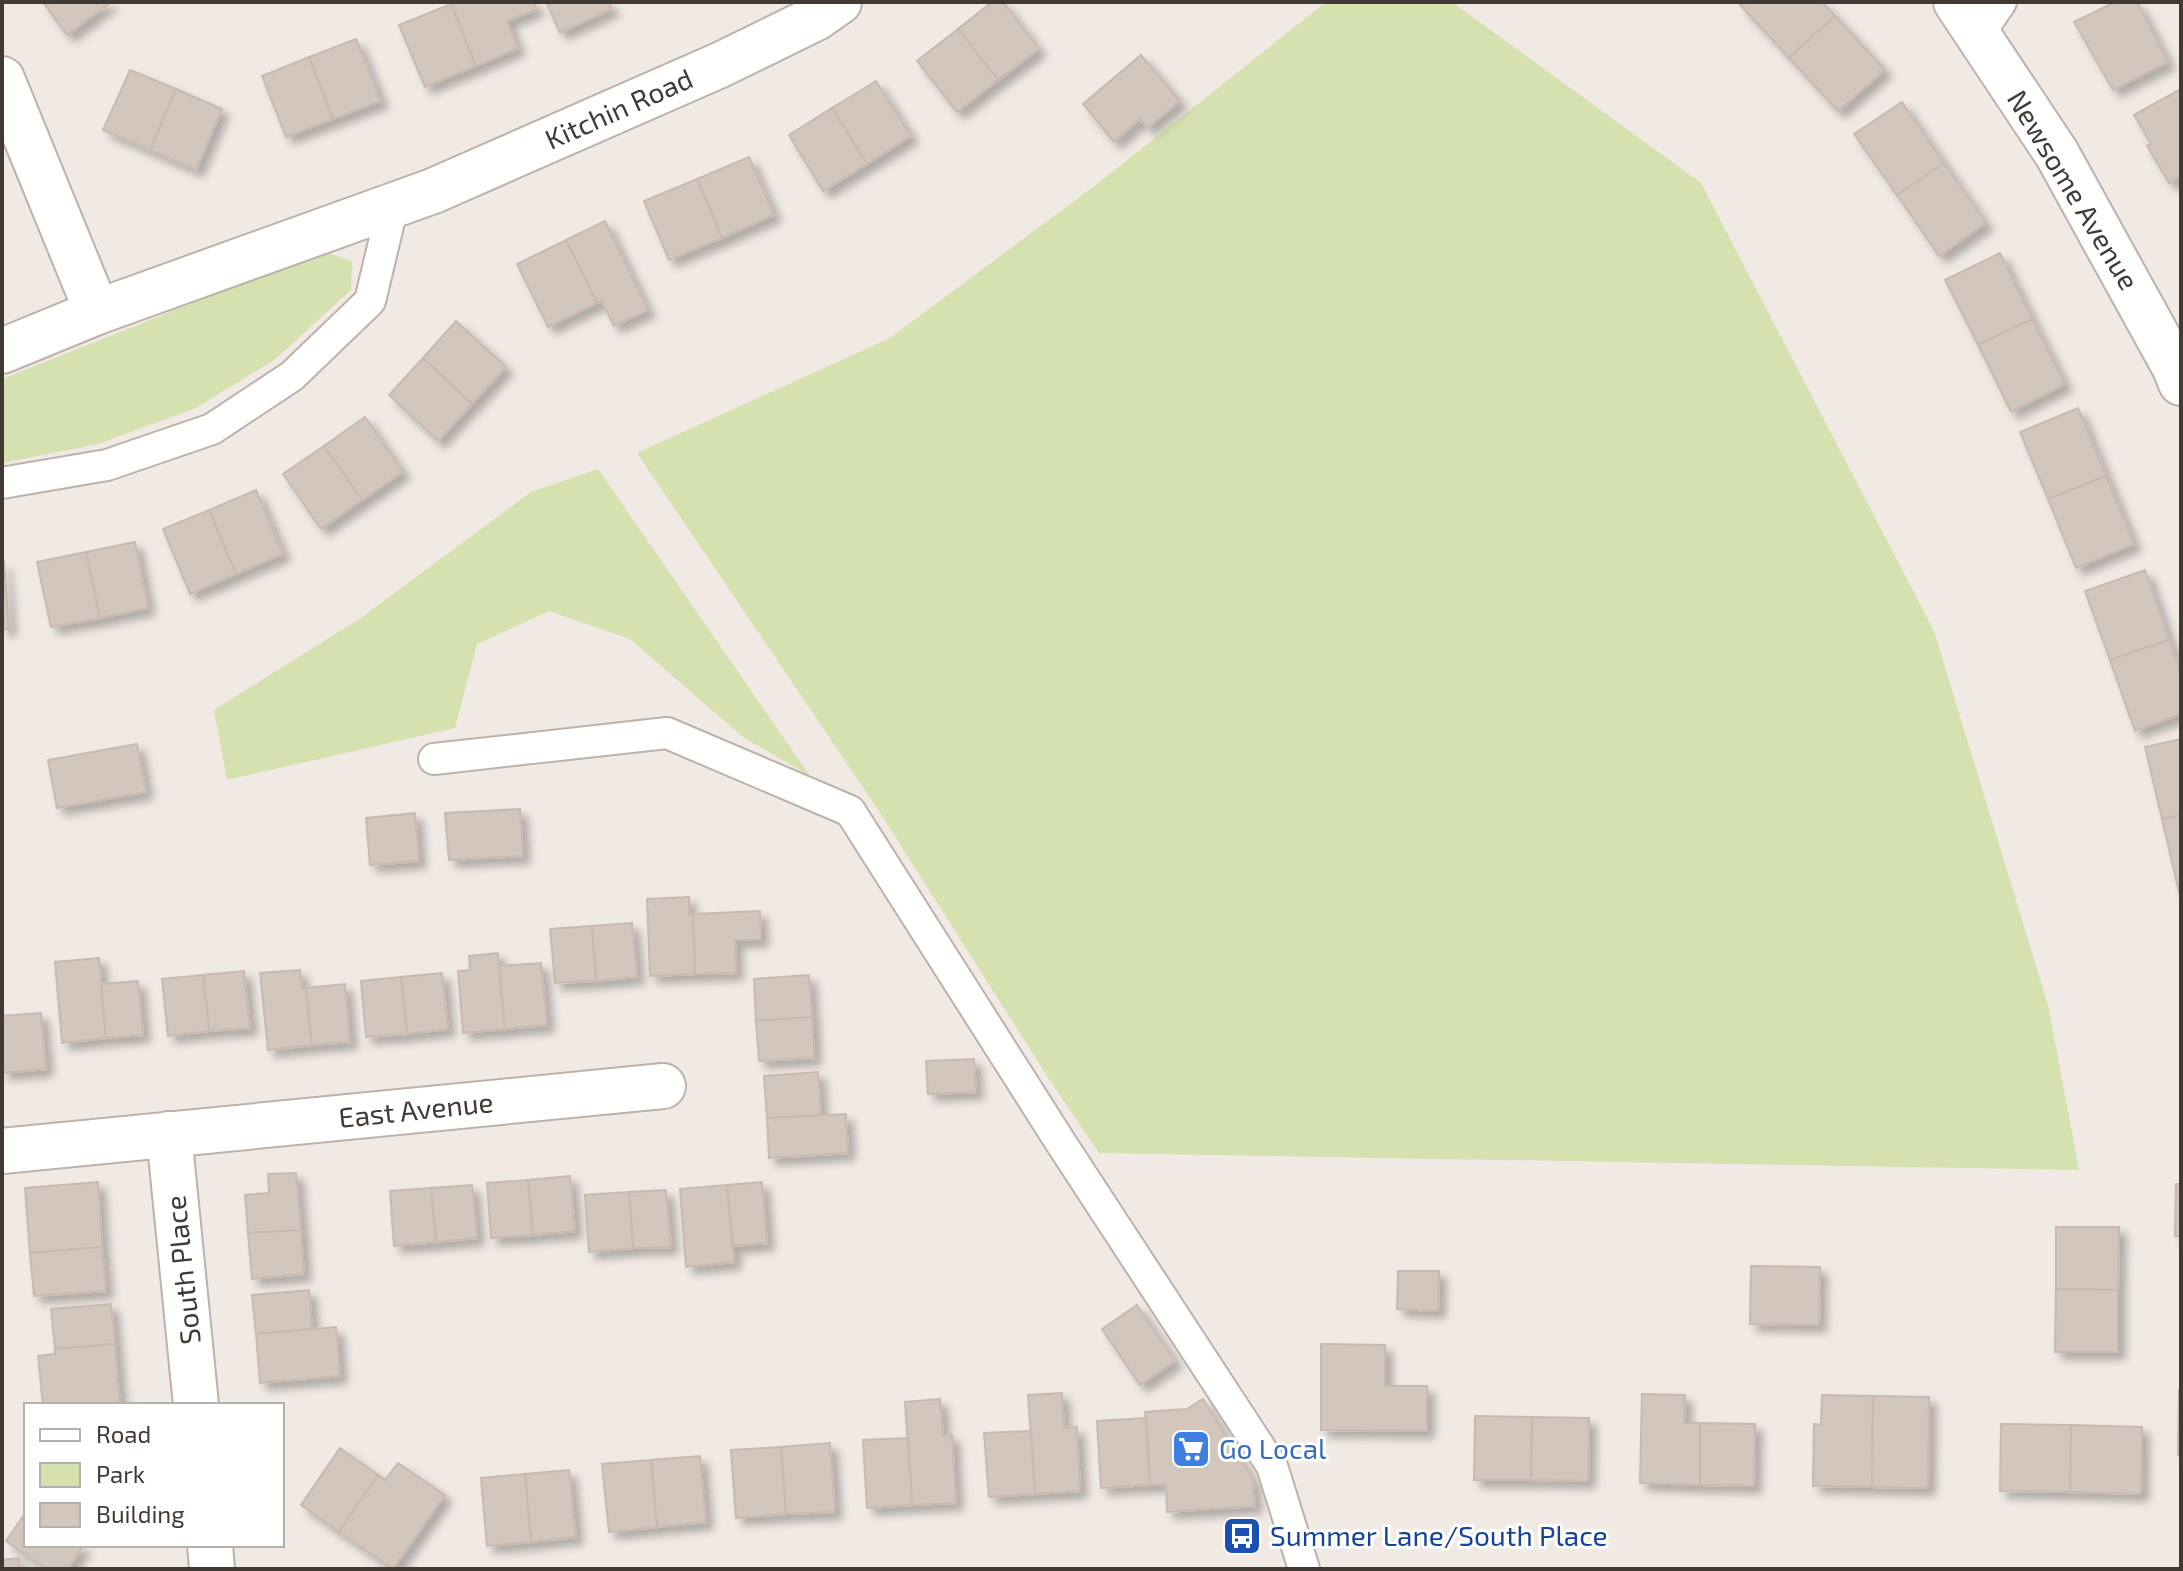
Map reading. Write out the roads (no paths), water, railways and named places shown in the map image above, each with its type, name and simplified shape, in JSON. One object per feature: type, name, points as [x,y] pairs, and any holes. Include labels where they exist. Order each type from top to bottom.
[{"type":"street","name":"Kitchin Road","points":[[2,351],[97,312],[433,191],[720,65],[816,18],[839,2]]},
{"type":"street","name":"Newsome Avenue","points":[[1978,13],[2181,383]]},
{"type":"street","points":[[2,79],[97,312]]},
{"type":"street","name":"East Avenue","points":[[2,1151],[663,1086]]},
{"type":"street","name":"South Place","points":[[169,1134],[196,1403]]},
{"type":"street","points":[[210,1547],[212,1569]]},
{"type":"lane","points":[[2,483],[107,465],[212,429],[292,376],[370,301],[393,205]]},
{"type":"lane","points":[[434,759],[667,733],[850,811],[1061,1143],[1272,1466],[1304,1569]]},
{"type":"place","name":"Go Local","points":[[1191,1449]]},
{"type":"place","name":"Summer Lane/South Place","points":[[1242,1536]]}]
